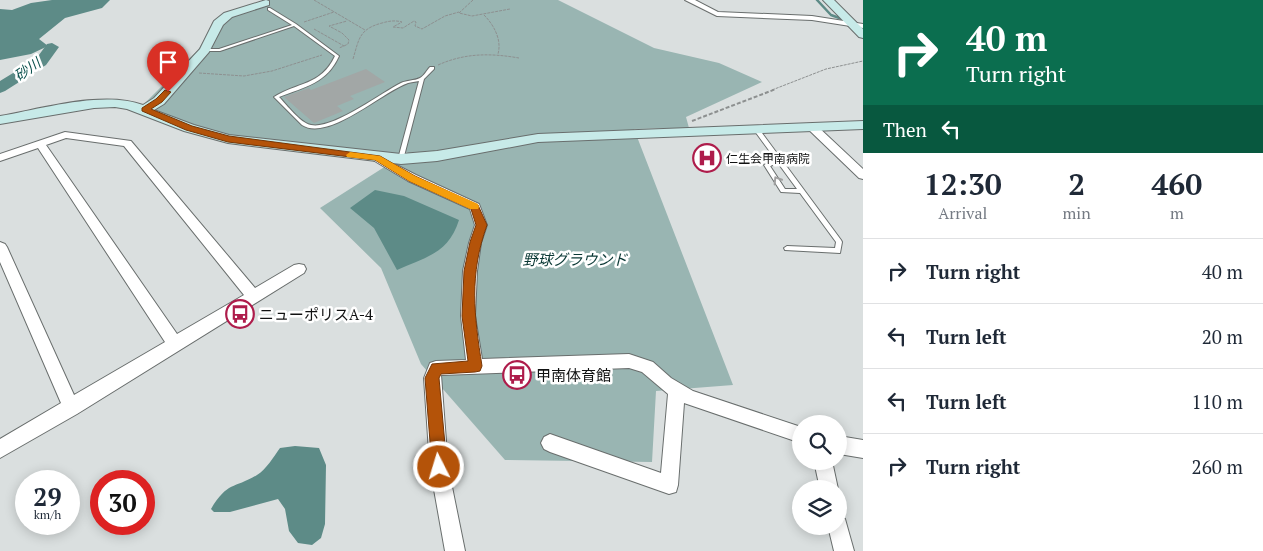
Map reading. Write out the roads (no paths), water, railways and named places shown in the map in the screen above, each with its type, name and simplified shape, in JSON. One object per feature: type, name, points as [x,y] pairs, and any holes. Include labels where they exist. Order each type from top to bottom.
[{"type":"street","points":[[689,0],[717,14],[812,18],[858,26]]},
{"type":"street","points":[[828,0],[858,26],[863,35]]},
{"type":"street","points":[[145,110],[159,101],[205,50],[218,22],[228,15],[267,4]]},
{"type":"street","points":[[0,120],[94,104],[130,105],[189,128],[228,139],[377,158],[401,159],[437,156],[538,138],[863,125]]},
{"type":"street","points":[[812,128],[863,175]]},
{"type":"street","points":[[0,158],[65,135],[127,143],[253,296]]},
{"type":"street","points":[[40,144],[175,344]]},
{"type":"street","points":[[377,158],[412,178],[475,207],[481,225],[475,242],[470,271],[468,316],[475,366]]},
{"type":"street","points":[[0,247],[71,408]]},
{"type":"street","points":[[0,449],[299,269]]},
{"type":"street","points":[[455,551],[439,467],[432,378],[436,368],[629,362],[647,366],[665,383],[688,397],[792,432]]},
{"type":"street","points":[[550,443],[669,485],[677,390]]},
{"type":"street","points":[[847,446],[863,449]]},
{"type":"street","points":[[840,535],[844,551]]},
{"type":"lane","points":[[267,4],[337,56],[334,66],[327,74],[276,97],[307,126],[319,127],[345,117],[360,110],[405,82],[422,78]]},
{"type":"lane","points":[[205,50],[220,50],[295,25]]},
{"type":"lane","points":[[401,159],[422,78],[432,68]]},
{"type":"lane","points":[[757,130],[839,242],[838,250],[787,248]]},
{"type":"lane","points":[[779,160],[767,165],[784,191],[802,191]]},
{"type":"waterway","points":[[817,0],[831,15],[845,20]]},
{"type":"waterway","name":"砂川","points":[[0,88],[41,62],[52,47]]},
{"type":"place","name":"仁生会甲南病院","points":[[707,158]]},
{"type":"place","name":"ニューポリスA-4","points":[[240,314]]},
{"type":"place","name":"甲南体育館","points":[[517,375]]},
{"type":"park label","name":"野球グラウンド","points":[[575,259]]}]
